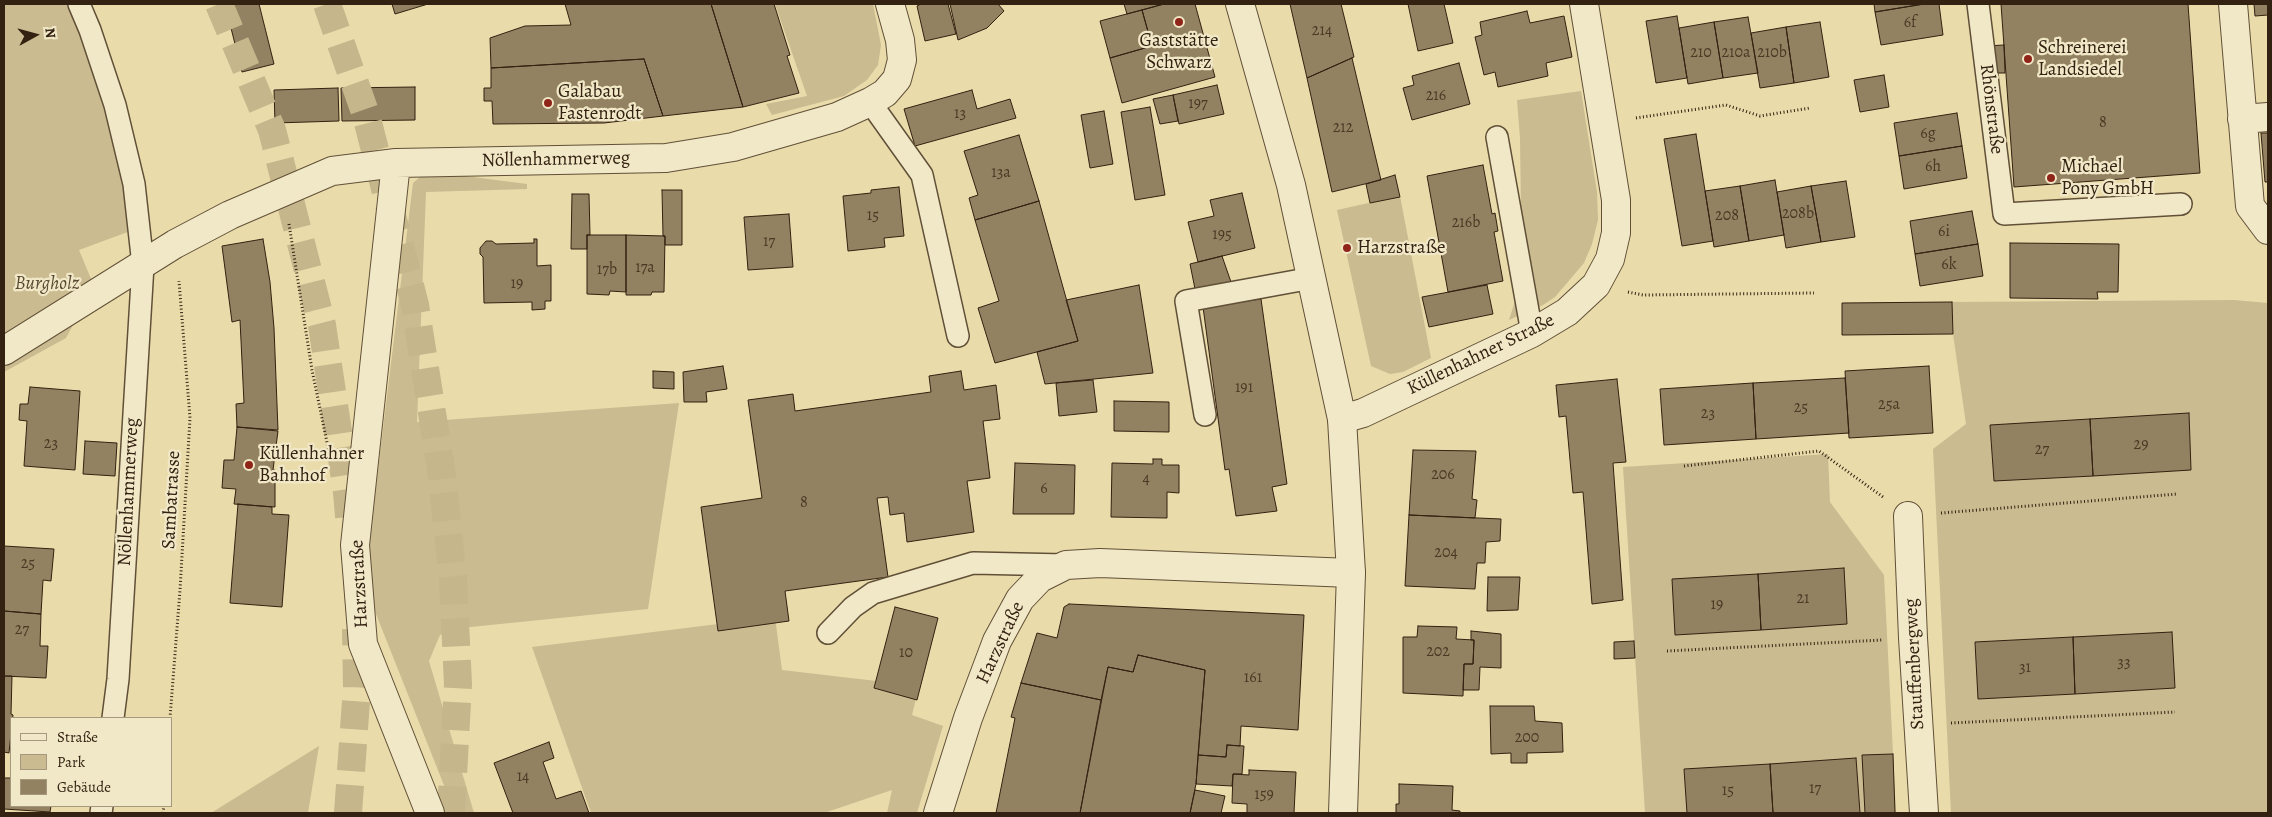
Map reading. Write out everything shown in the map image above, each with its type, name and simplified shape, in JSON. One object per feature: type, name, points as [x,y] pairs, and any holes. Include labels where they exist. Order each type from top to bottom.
[{"type":"street","name":"Nöllenhammerweg","points":[[4,352],[175,244],[230,215],[332,171],[396,163],[666,158],[733,147],[837,117],[885,93],[897,80],[902,60],[900,40],[890,4]]},
{"type":"street","points":[[1240,4],[1291,185],[1342,419],[1351,573],[1344,813]]},
{"type":"street","name":"Küllenhahner Straße","points":[[1342,419],[1363,413],[1532,333],[1567,312],[1596,286],[1610,259],[1616,233],[1616,200],[1584,4]]},
{"type":"street","points":[[2233,4],[2255,118],[2250,206],[2268,230]]},
{"type":"street","name":"Harzstraße","points":[[396,163],[355,546],[363,644],[430,813]]},
{"type":"street","name":"Stauffenbergweg","points":[[1908,516],[1913,638],[1924,813]]},
{"type":"street","name":"Harzstraße","points":[[938,813],[968,718],[998,641],[1020,598],[1040,578],[1066,565],[1100,563],[1351,573]]},
{"type":"lane","points":[[79,4],[90,30],[115,105],[134,184],[143,265]]},
{"type":"lane","name":"Rhönstraße","points":[[1978,4],[2004,214],[2181,204]]},
{"type":"lane","points":[[870,102],[922,175],[958,336]]},
{"type":"lane","points":[[1497,137],[1532,333]]},
{"type":"lane","name":"Nöllenhammerweg","points":[[113,717],[118,679],[143,265]]},
{"type":"lane","points":[[1205,415],[1186,301],[1312,278]]},
{"type":"lane","points":[[828,633],[853,608],[873,593],[973,563],[1066,565]]},
{"type":"path","points":[[1604,123],[1726,105],[1760,116],[1810,108]]},
{"type":"path","points":[[284,191],[312,370],[332,466]]},
{"type":"path","name":"Sambatrasse","points":[[170,717],[190,418],[180,283]]},
{"type":"path","points":[[1596,286],[1643,295],[1814,293]]},
{"type":"path","points":[[1684,466],[1819,451],[1908,516],[2177,494]]},
{"type":"path","points":[[1668,651],[1913,638]]},
{"type":"path","points":[[1919,725],[2175,712]]},
{"type":"green space","name":"Burgholz","points":[[4,4],[71,4],[103,101],[133,230],[79,250],[94,286],[66,338],[4,372]]},
{"type":"green space","points":[[775,4],[873,4],[881,45],[878,65],[867,80],[844,96],[772,115],[766,104],[807,96]]},
{"type":"green space","points":[[1581,91],[1597,192],[1598,220],[1592,244],[1584,263],[1555,297],[1543,305],[1509,320],[1522,279],[1520,138],[1517,100]]},
{"type":"green space","points":[[465,176],[527,184],[527,189],[426,192],[417,422],[679,403],[648,609],[451,629],[440,635],[429,661],[474,813],[455,813],[374,609],[367,560],[413,183],[420,177]]},
{"type":"green space","points":[[1400,196],[1431,358],[1403,372],[1390,374],[1371,366],[1337,210]]},
{"type":"green space","points":[[2234,300],[2268,303],[2268,813],[1951,813],[1933,449],[1966,424],[1953,334],[1952,302]]},
{"type":"green space","points":[[1828,454],[1830,502],[1884,575],[1896,813],[1645,813],[1623,467]]},
{"type":"green space","points":[[775,617],[782,670],[919,686],[912,715],[943,726],[917,813],[887,813],[892,790],[824,813],[591,813],[532,647]]},
{"type":"green space","points":[[319,746],[308,813],[211,813]]},
{"type":"building","points":[[225,4],[259,4],[274,64],[242,72]]},
{"type":"building","points":[[392,4],[428,4],[395,14]]},
{"type":"building","points":[[565,4],[711,4],[743,107],[663,116],[644,59],[491,68],[490,38],[525,26],[571,25]]},
{"type":"building","points":[[711,4],[774,4],[790,55],[787,56],[799,93],[743,107]]},
{"type":"building","points":[[921,4],[948,4],[956,34],[925,41],[917,6]]},
{"type":"building","points":[[950,4],[998,4],[1004,11],[987,28],[958,40]]},
{"type":"building","points":[[1124,4],[1164,4],[1127,14]]},
{"type":"building","points":[[1164,4],[1195,4],[1215,77],[1122,103],[1110,58],[1152,46],[1142,10]]},
{"type":"building","points":[[1290,4],[1341,4],[1354,57],[1307,78]]},
{"type":"building","points":[[1408,4],[1444,4],[1453,43],[1418,51]]},
{"type":"building","points":[[1874,4],[1924,4],[1875,12]]},
{"type":"building","points":[[1924,4],[1939,4],[1943,35],[1881,45],[1875,12]]},
{"type":"building","points":[[2001,4],[2188,4],[2200,173],[2014,187]]},
{"type":"building","points":[[2254,4],[2268,4],[2268,15],[2255,16]]},
{"type":"building","points":[[1142,10],[1152,46],[1110,58],[1100,21]]},
{"type":"building","points":[[1527,11],[1530,23],[1564,16],[1572,57],[1546,63],[1548,76],[1498,87],[1495,72],[1484,75],[1475,37],[1482,35],[1480,22]]},
{"type":"building","points":[[1677,16],[1687,78],[1656,83],[1646,21]]},
{"type":"building","points":[[1748,17],[1758,73],[1723,78],[1714,22]]},
{"type":"building","points":[[1714,22],[1723,78],[1688,84],[1679,28]]},
{"type":"building","points":[[1820,22],[1829,77],[1794,83],[1786,27]]},
{"type":"building","points":[[1786,27],[1794,83],[1760,88],[1751,33]]},
{"type":"building","points":[[2004,45],[2005,73],[1989,73],[1987,46]]},
{"type":"building","points":[[1352,58],[1381,180],[1332,192],[1307,78]]},
{"type":"building","points":[[644,59],[663,116],[604,123],[493,124],[492,101],[484,101],[484,88],[491,88],[491,68]]},
{"type":"building","points":[[1459,63],[1470,104],[1412,120],[1403,88],[1414,85],[1412,76]]},
{"type":"building","points":[[1884,75],[1889,107],[1860,112],[1854,80]]},
{"type":"building","points":[[1217,85],[1224,114],[1179,124],[1173,95]]},
{"type":"building","points":[[415,87],[415,120],[342,121],[341,88]]},
{"type":"building","points":[[338,88],[339,121],[275,123],[274,90]]},
{"type":"building","points":[[972,90],[977,109],[1010,99],[1016,118],[915,146],[904,109]]},
{"type":"building","points":[[1173,95],[1178,121],[1160,124],[1153,99]]},
{"type":"building","points":[[1150,107],[1165,195],[1135,200],[1121,112]]},
{"type":"building","points":[[1104,111],[1113,164],[1090,168],[1081,115]]},
{"type":"building","points":[[1957,113],[1962,146],[1899,156],[1894,123]]},
{"type":"building","points":[[2261,133],[2268,133],[2268,182],[2265,182]]},
{"type":"building","points":[[1696,134],[1713,241],[1682,246],[1664,139]]},
{"type":"building","points":[[1019,135],[1039,201],[975,220],[969,198],[978,195],[964,151]]},
{"type":"building","points":[[1962,146],[1967,178],[1904,189],[1899,156]]},
{"type":"building","points":[[1483,165],[1492,214],[1495,213],[1498,231],[1494,232],[1503,281],[1448,292],[1427,176]]},
{"type":"building","points":[[1395,175],[1400,197],[1370,203],[1366,184]]},
{"type":"building","points":[[1775,180],[1784,235],[1749,241],[1740,186]]},
{"type":"building","points":[[1846,181],[1855,237],[1821,242],[1811,186]]},
{"type":"building","points":[[1740,186],[1749,241],[1714,247],[1705,191]]},
{"type":"building","points":[[1811,186],[1821,242],[1786,248],[1777,192]]},
{"type":"building","points":[[899,187],[904,236],[884,238],[885,247],[848,251],[843,196]]},
{"type":"building","points":[[662,190],[682,190],[682,245],[665,245],[665,236],[663,236]]},
{"type":"building","points":[[1242,193],[1255,248],[1198,262],[1188,222],[1214,216],[1210,200]]},
{"type":"building","points":[[572,194],[589,194],[590,235],[587,235],[587,249],[571,249]]},
{"type":"building","points":[[1039,201],[1078,341],[995,363],[978,308],[999,301],[975,220]]},
{"type":"building","points":[[1972,211],[1978,244],[1915,254],[1910,221]]},
{"type":"building","points":[[789,214],[793,267],[748,270],[744,217]]},
{"type":"building","points":[[587,235],[626,235],[626,292],[610,291],[609,295],[587,294]]},
{"type":"building","points":[[626,235],[665,236],[664,292],[652,292],[651,295],[626,295]]},
{"type":"building","points":[[263,239],[270,282],[274,328],[278,430],[237,427],[236,404],[244,403],[240,320],[232,322],[222,246]]},
{"type":"building","points":[[534,239],[537,239],[537,266],[551,265],[551,301],[545,301],[545,309],[532,310],[532,302],[484,303],[483,257],[480,254],[480,248],[486,241],[492,241],[496,244],[534,243]]},
{"type":"building","points":[[2010,243],[2119,244],[2118,292],[2097,292],[2098,299],[2010,298]]},
{"type":"building","points":[[1978,244],[1983,276],[1920,286],[1915,254]]},
{"type":"building","points":[[1222,256],[1232,285],[1195,289],[1190,264]]},
{"type":"building","points":[[1139,285],[1153,373],[1045,384],[1037,352],[1078,341],[1066,300]]},
{"type":"building","points":[[1487,285],[1493,314],[1429,327],[1422,297]]},
{"type":"building","points":[[1261,299],[1287,484],[1272,487],[1277,511],[1236,516],[1229,469],[1225,470],[1203,307]]},
{"type":"building","points":[[1952,302],[1953,334],[1842,335],[1842,303]]},
{"type":"building","points":[[723,366],[727,389],[706,392],[707,402],[684,402],[683,372]]},
{"type":"building","points":[[1929,366],[1933,433],[1849,438],[1845,371]]},
{"type":"building","points":[[653,371],[674,372],[674,389],[653,388]]},
{"type":"building","points":[[961,371],[964,390],[996,385],[1000,419],[983,421],[990,478],[967,481],[974,532],[907,542],[904,513],[890,515],[888,497],[877,498],[888,577],[785,591],[789,621],[718,631],[701,507],[762,498],[748,400],[793,394],[795,411],[931,392],[929,376]]},
{"type":"building","points":[[1845,378],[1849,433],[1756,439],[1753,383]]},
{"type":"building","points":[[1617,379],[1626,462],[1613,463],[1623,600],[1592,604],[1583,492],[1573,493],[1566,416],[1559,417],[1556,385]]},
{"type":"building","points":[[1093,380],[1097,412],[1059,416],[1056,383]]},
{"type":"building","points":[[1753,383],[1756,439],[1664,445],[1660,389]]},
{"type":"building","points":[[30,387],[80,391],[75,470],[24,466],[27,421],[19,420],[20,404],[28,404]]},
{"type":"building","points":[[1114,401],[1169,402],[1169,432],[1114,431]]},
{"type":"building","points":[[2189,413],[2191,470],[2093,476],[2090,419]]},
{"type":"building","points":[[2090,419],[2093,476],[1994,481],[1990,425]]},
{"type":"building","name":"Küllenhahner Bahnhof","points":[[237,427],[278,431],[273,470],[275,470],[275,507],[234,504],[236,489],[222,488],[224,460],[234,460]]},
{"type":"building","points":[[85,441],[117,443],[115,476],[83,474]]},
{"type":"building","points":[[1413,450],[1476,451],[1472,499],[1477,500],[1475,518],[1409,515]]},
{"type":"building","points":[[1153,459],[1162,459],[1162,465],[1179,465],[1179,493],[1167,492],[1167,518],[1111,517],[1112,463],[1153,464]]},
{"type":"building","points":[[1015,463],[1075,465],[1074,514],[1013,514]]},
{"type":"building","points":[[238,504],[272,507],[272,514],[289,515],[282,607],[230,603]]},
{"type":"building","points":[[1409,515],[1501,519],[1500,541],[1486,542],[1485,563],[1477,563],[1475,589],[1405,586]]},
{"type":"building","points":[[4,546],[54,549],[51,581],[43,580],[41,614],[4,611]]},
{"type":"building","points":[[1844,568],[1847,624],[1761,630],[1758,574]]},
{"type":"building","points":[[1758,574],[1761,630],[1675,635],[1672,579]]},
{"type":"building","points":[[1488,577],[1520,577],[1518,610],[1487,611]]},
{"type":"building","points":[[1069,604],[1304,615],[1298,730],[1241,726],[1240,746],[1227,745],[1226,757],[1198,755],[1205,670],[1138,655],[1133,672],[1108,667],[1101,700],[1021,683],[1037,633],[1057,638],[1064,607]]},
{"type":"building","points":[[895,607],[938,618],[917,700],[874,688]]},
{"type":"building","points":[[4,611],[41,614],[40,646],[48,646],[46,678],[4,676]]},
{"type":"building","points":[[1418,626],[1457,627],[1456,639],[1474,640],[1473,664],[1464,664],[1463,696],[1403,693],[1403,637],[1417,637]]},
{"type":"building","points":[[1471,631],[1501,634],[1501,668],[1480,667],[1479,690],[1463,690],[1464,664],[1473,664],[1474,640],[1471,640]]},
{"type":"building","points":[[2172,632],[2175,688],[2075,694],[2073,637]]},
{"type":"building","points":[[2073,637],[2075,694],[1978,699],[1975,642]]},
{"type":"building","points":[[1634,641],[1635,658],[1614,659],[1614,642]]},
{"type":"building","points":[[1138,655],[1205,670],[1196,784],[1190,813],[1080,813],[1108,667],[1133,672]]},
{"type":"building","points":[[4,676],[12,676],[11,714],[13,715],[13,717],[10,717],[9,753],[4,752]]},
{"type":"building","points":[[1021,683],[1101,700],[1080,813],[996,813],[1015,718],[1011,717]]},
{"type":"building","points":[[1490,706],[1534,706],[1535,721],[1562,723],[1563,752],[1527,753],[1527,763],[1511,763],[1511,753],[1491,754]]},
{"type":"building","points":[[549,742],[554,758],[543,762],[556,799],[581,791],[589,813],[513,813],[494,763]]},
{"type":"building","points":[[1227,745],[1244,746],[1242,774],[1233,774],[1232,786],[1196,784],[1198,755],[1226,757]]},
{"type":"building","points":[[1893,754],[1895,813],[1865,813],[1862,755]]},
{"type":"building","points":[[1856,758],[1860,813],[1773,813],[1770,764]]},
{"type":"building","points":[[1770,764],[1773,813],[1687,813],[1684,769]]},
{"type":"building","points":[[1249,770],[1296,772],[1294,813],[1247,813],[1247,804],[1232,803],[1233,774],[1249,775]]},
{"type":"building","points":[[4,778],[10,778],[10,807],[51,807],[50,812],[4,809]]},
{"type":"building","points":[[1399,784],[1453,786],[1452,810],[1460,811],[1460,813],[1396,813],[1396,804],[1399,804]]},
{"type":"building","points":[[1195,790],[1225,796],[1221,813],[1190,813]]},
{"type":"tunnel","points":[[219,4],[272,130],[322,325],[347,492],[350,528]]},
{"type":"tunnel","points":[[327,4],[366,115],[415,305],[442,476],[453,580],[458,684],[451,813]]},
{"type":"tunnel","points":[[348,813],[357,687],[356,629]]},
{"type":"place","name":"Gaststätte Schwarz","points":[[1179,22]]},
{"type":"place","name":"Schreinerei Landsiedel","points":[[2028,59]]},
{"type":"place","name":"Galabau Fastenrodt","points":[[548,103]]},
{"type":"place","name":"Michael Pony GmbH","points":[[2051,178]]},
{"type":"place","name":"Harzstraße","points":[[1347,248]]},
{"type":"place","name":"Küllenhahner Bahnhof","points":[[249,465]]}]
